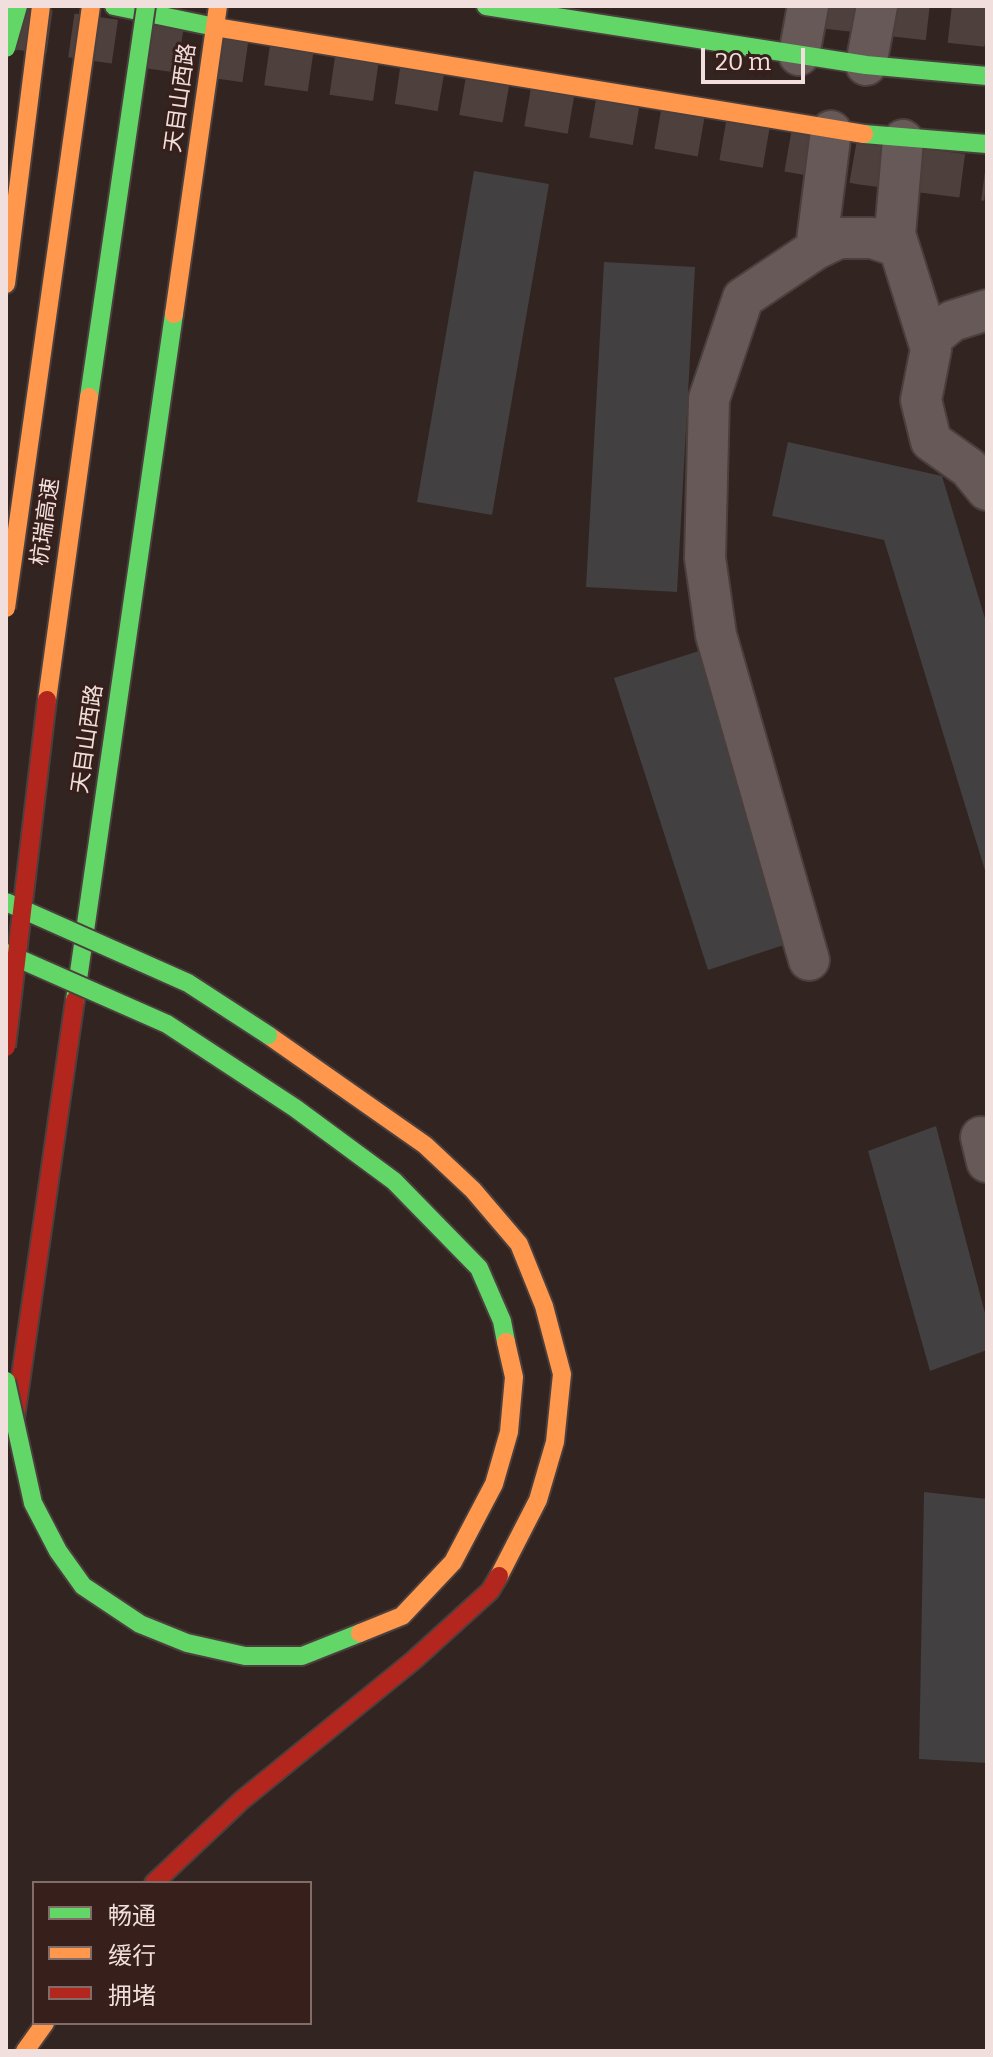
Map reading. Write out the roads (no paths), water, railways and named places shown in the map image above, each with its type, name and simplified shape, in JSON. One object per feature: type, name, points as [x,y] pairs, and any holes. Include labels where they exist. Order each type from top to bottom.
[{"type":"main road","points":[[6,48],[18,6]]},
{"type":"main road","points":[[6,276],[41,6]]},
{"type":"main road","name":"杭瑞高速","points":[[6,608],[91,6]]},
{"type":"main road","points":[[114,6],[215,27],[831,131],[903,140],[987,144]]},
{"type":"main road","name":"杭瑞高速","points":[[6,1047],[56,622],[146,6]]},
{"type":"main road","name":"天目山西路","points":[[6,1479],[218,6]]},
{"type":"main road","points":[[486,6],[866,65],[987,76]]},
{"type":"main road","points":[[6,902],[188,983],[321,1069],[425,1145],[473,1190],[519,1244],[544,1306],[562,1374],[555,1442],[538,1500],[517,1546],[490,1591],[414,1660],[242,1800],[156,1881]]},
{"type":"main road","points":[[6,953],[167,1024],[295,1108],[394,1181],[479,1268],[502,1321],[514,1377],[509,1432],[494,1484],[453,1562],[402,1616],[302,1656],[245,1656],[187,1643],[140,1624],[83,1586],[58,1551],[33,1503],[6,1381]]},
{"type":"main road","points":[[25,2051],[44,2025]]},
{"type":"street","points":[[799,55],[808,6]]},
{"type":"street","points":[[866,65],[877,6]]},
{"type":"street","points":[[816,249],[831,131]]},
{"type":"street","points":[[903,140],[895,234],[929,340],[921,400],[931,441],[969,468],[987,490]]},
{"type":"street","points":[[809,960],[716,635],[705,558],[709,399],[743,298],[816,249],[839,238],[872,238],[899,247]]},
{"type":"street","points":[[929,340],[952,321],[987,310]]},
{"type":"tunnel","points":[[819,6],[987,25]]},
{"type":"tunnel","points":[[6,26],[410,84],[864,163],[987,179]]}]
